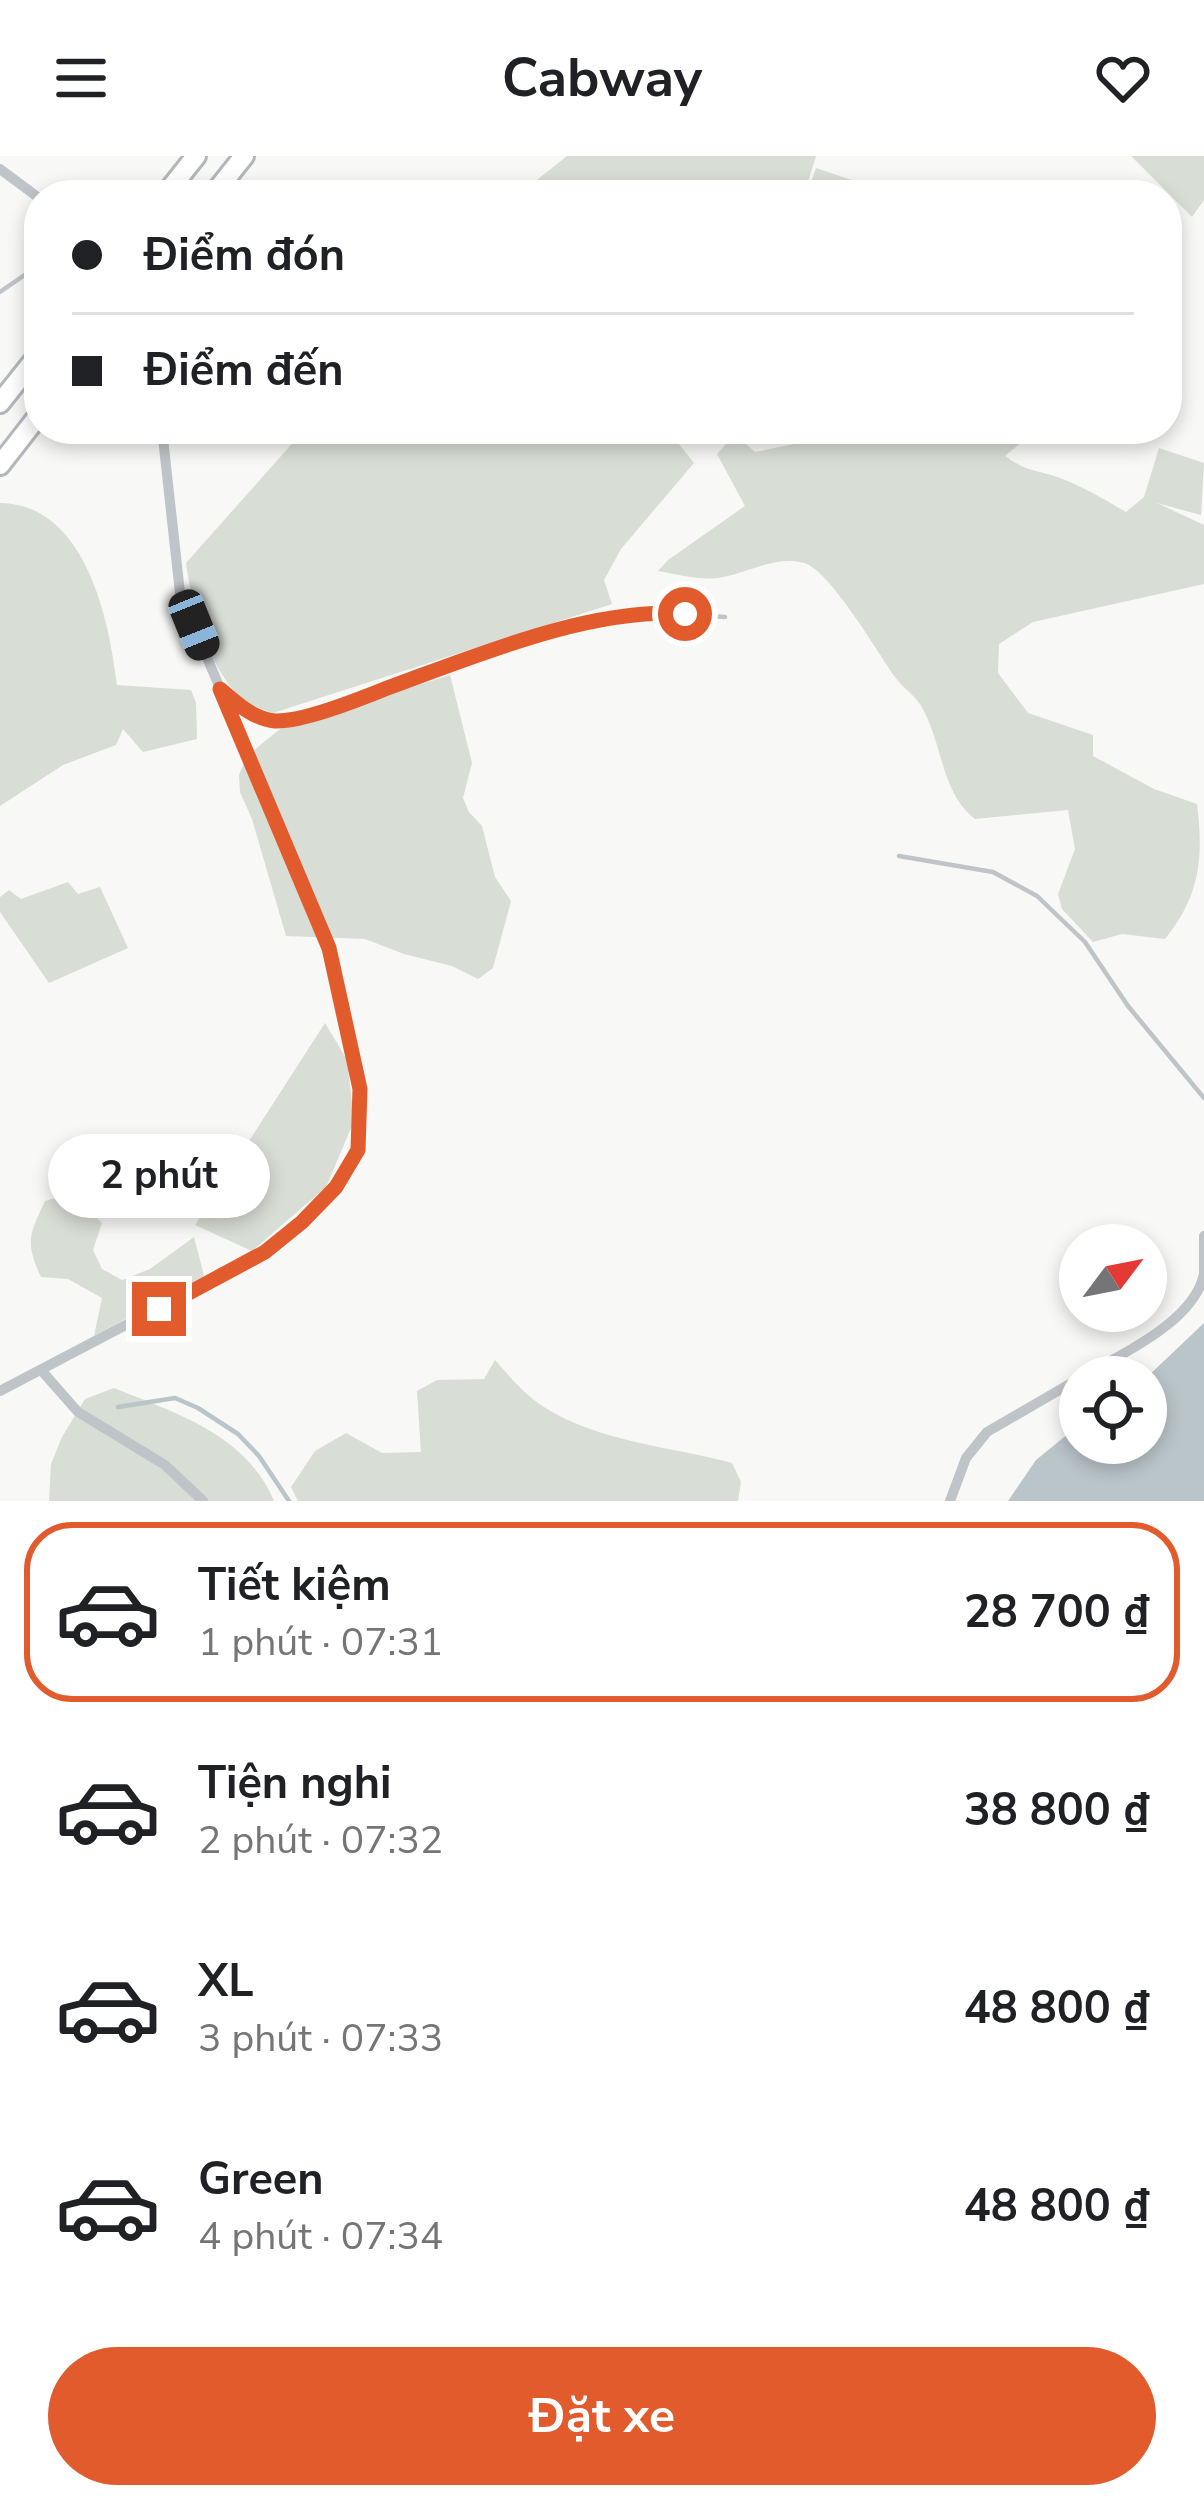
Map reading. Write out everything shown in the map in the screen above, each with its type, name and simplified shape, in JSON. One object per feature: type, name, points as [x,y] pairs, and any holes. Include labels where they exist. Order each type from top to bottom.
[{"type":"highway","points":[[177,180],[196,156]]},
{"type":"highway","points":[[225,180],[244,156]]},
{"type":"highway","points":[[0,404],[24,373]]},
{"type":"highway","points":[[0,465],[24,434]]},
{"type":"street","points":[[0,1391],[265,1252],[336,1187],[358,1150],[360,1089],[329,948],[180,593],[164,444]]},
{"type":"street","points":[[1115,1356],[1169,1323],[1194,1296],[1204,1275],[1204,1236]]},
{"type":"street","points":[[41,1370],[78,1412],[165,1465],[203,1501]]},
{"type":"street","points":[[950,1501],[966,1458],[987,1432],[1059,1390]]},
{"type":"lane","points":[[220,689],[243,709],[274,721],[339,706],[541,636],[645,611],[725,617]]},
{"type":"lane","points":[[899,856],[993,872],[1037,896],[1085,942],[1129,1006],[1204,1098]]},
{"type":"shaded area","points":[[567,156],[816,156],[809,180],[537,180]]},
{"type":"shaded area","points":[[1131,156],[1204,156],[1204,200],[1192,217],[1182,207],[1182,180],[1155,180]]},
{"type":"shaded area","points":[[816,168],[851,180],[812,180]]},
{"type":"shaded area","points":[[292,444],[679,444],[694,463],[621,549],[604,580],[612,604],[273,713],[243,699],[218,668],[197,616],[186,563]]},
{"type":"shaded area","points":[[726,444],[746,444],[755,452],[794,444],[1020,444],[1005,456],[1025,468],[1075,484],[1126,512],[1144,497],[1159,448],[1204,463],[1201,515],[1157,503],[1204,525],[1204,584],[1033,622],[999,644],[998,673],[1028,713],[1093,735],[1093,756],[1154,789],[1197,804],[1196,877],[1185,908],[1165,939],[1122,934],[1093,942],[1062,909],[1058,894],[1075,849],[1068,810],[975,819],[964,808],[948,781],[920,704],[895,677],[839,595],[814,569],[784,561],[707,579],[658,571],[745,506],[717,454]]},
{"type":"shaded area","points":[[0,503],[29,508],[53,522],[72,543],[99,598],[117,685],[191,690],[197,739],[143,752],[123,729],[116,745],[63,765],[0,806]]},
{"type":"shaded area","points":[[450,675],[472,763],[463,798],[482,826],[495,877],[511,901],[493,968],[478,979],[365,939],[286,936],[240,792],[239,775],[247,756],[280,729]]},
{"type":"shaded area","points":[[68,882],[78,894],[100,887],[128,948],[49,983],[0,912],[0,897],[9,890],[21,899]]},
{"type":"shaded area","points":[[325,1023],[347,1060],[354,1121],[326,1187],[252,1251],[195,1225]]},
{"type":"shaded area","points":[[71,1193],[102,1223],[93,1250],[102,1269],[122,1280],[150,1269],[194,1237],[204,1276],[94,1336],[102,1298],[68,1279],[41,1277],[31,1247],[32,1231],[45,1201]]},
{"type":"shaded area","points":[[1204,1323],[1204,1501],[1008,1501],[1036,1460],[1059,1441],[1059,1464],[1167,1464],[1167,1358]]},
{"type":"shaded area","points":[[495,1360],[528,1395],[573,1422],[626,1440],[732,1463],[741,1482],[738,1501],[298,1501],[291,1487],[315,1451],[346,1433],[382,1453],[421,1452],[417,1391],[437,1380],[484,1379]]},
{"type":"shaded area","points":[[114,1388],[184,1417],[227,1442],[262,1478],[274,1501],[49,1501],[51,1464],[62,1437],[85,1399]]},
{"type":"waterway","points":[[118,1407],[175,1398],[198,1408],[238,1434],[289,1501]]},
{"type":"route","points":[[159,1309],[265,1252],[336,1187],[358,1150],[360,1089],[329,948],[220,689],[243,709],[274,721],[339,706],[541,636],[645,611],[685,614]]}]
